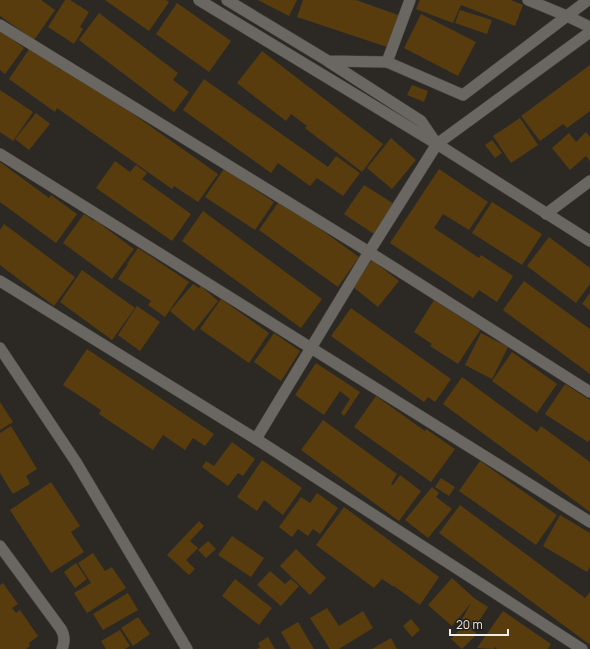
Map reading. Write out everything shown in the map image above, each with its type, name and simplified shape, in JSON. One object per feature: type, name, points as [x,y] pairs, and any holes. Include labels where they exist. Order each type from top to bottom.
[{"type":"street","points":[[199,0],[437,144],[590,241]]},
{"type":"street","points":[[227,0],[328,61],[421,121],[437,144]]},
{"type":"street","points":[[388,62],[410,0]]},
{"type":"street","points":[[528,0],[590,27]]},
{"type":"street","points":[[328,61],[388,62],[463,95],[588,0]]},
{"type":"street","points":[[0,25],[369,252],[590,392]]},
{"type":"street","points":[[256,439],[369,252],[437,144],[590,32]]},
{"type":"street","points":[[0,154],[590,522]]},
{"type":"street","points":[[546,214],[590,182]]},
{"type":"street","points":[[0,281],[256,439],[582,649]]},
{"type":"street","points":[[0,348],[76,462],[187,649]]},
{"type":"street","points":[[0,546],[61,629],[65,647]]},
{"type":"building","points":[[0,0],[41,0],[55,10],[34,40],[0,16]]},
{"type":"building","points":[[65,0],[70,0],[89,12],[80,27],[83,29],[74,44],[48,27]]},
{"type":"building","points":[[105,0],[166,0],[169,2],[149,31]]},
{"type":"building","points":[[258,0],[297,0],[289,16]]},
{"type":"building","points":[[303,0],[356,0],[401,16],[390,48],[297,17]]},
{"type":"building","points":[[420,0],[511,0],[523,5],[515,26],[461,5],[453,23],[416,9]]},
{"type":"building","points":[[177,3],[231,41],[209,72],[156,34]]},
{"type":"building","points":[[460,10],[492,20],[487,34],[455,23]]},
{"type":"building","points":[[99,13],[178,73],[173,80],[189,92],[174,112],[79,40]]},
{"type":"building","points":[[421,14],[476,42],[458,76],[404,48]]},
{"type":"building","points":[[0,30],[24,48],[5,74],[0,70]]},
{"type":"building","points":[[30,48],[61,70],[65,66],[218,174],[198,202],[174,186],[172,189],[57,108],[55,112],[9,79]]},
{"type":"building","points":[[262,51],[383,144],[362,172],[305,128],[307,126],[291,114],[286,121],[237,83]]},
{"type":"building","points":[[590,65],[590,111],[567,128],[563,124],[540,141],[521,116]]},
{"type":"building","points":[[204,79],[328,167],[336,156],[360,173],[343,196],[317,178],[310,186],[278,163],[271,173],[183,110]]},
{"type":"building","points":[[412,85],[428,91],[424,102],[407,95]]},
{"type":"building","points":[[0,90],[33,112],[13,141],[0,132]]},
{"type":"building","points":[[36,113],[50,124],[29,150],[15,139]]},
{"type":"building","points":[[520,118],[538,145],[511,163],[493,136]]},
{"type":"building","points":[[586,132],[590,137],[590,161],[586,156],[570,170],[552,148],[569,133],[576,142]]},
{"type":"building","points":[[391,138],[416,160],[392,189],[367,168]]},
{"type":"building","points":[[492,140],[502,153],[495,158],[485,145]]},
{"type":"building","points":[[115,161],[130,172],[136,165],[147,173],[142,179],[191,214],[172,241],[96,188]]},
{"type":"building","points":[[0,162],[49,198],[51,195],[77,214],[56,243],[0,202]]},
{"type":"building","points":[[224,169],[274,202],[255,230],[205,197]]},
{"type":"building","points":[[439,169],[488,202],[469,230],[443,214],[434,228],[479,258],[481,255],[513,276],[497,302],[479,290],[473,298],[390,243]]},
{"type":"building","points":[[364,185],[394,204],[374,234],[344,214]]},
{"type":"building","points":[[280,200],[359,257],[338,287],[259,230]]},
{"type":"building","points":[[492,202],[542,234],[522,265],[472,233]]},
{"type":"building","points":[[203,211],[322,299],[301,328],[182,241]]},
{"type":"building","points":[[84,214],[94,221],[95,220],[134,249],[112,279],[63,243]]},
{"type":"building","points":[[4,224],[75,277],[54,306],[0,265],[0,230]]},
{"type":"building","points":[[549,237],[590,268],[590,284],[576,303],[527,266]]},
{"type":"building","points":[[138,248],[189,282],[165,317],[148,305],[151,301],[118,279]]},
{"type":"building","points":[[372,260],[399,281],[378,307],[352,286]]},
{"type":"building","points":[[82,270],[135,308],[112,340],[60,302]]},
{"type":"building","points":[[524,281],[590,329],[590,374],[503,310]]},
{"type":"building","points":[[193,284],[199,288],[201,286],[218,301],[194,331],[170,311]]},
{"type":"building","points":[[590,293],[590,310],[582,304]]},
{"type":"building","points":[[221,299],[269,333],[249,363],[200,329]]},
{"type":"building","points":[[434,300],[480,330],[458,364],[430,346],[432,344],[414,332]]},
{"type":"building","points":[[137,306],[160,322],[140,351],[118,335]]},
{"type":"building","points":[[351,308],[451,379],[435,402],[428,397],[424,402],[331,336]]},
{"type":"building","points":[[274,333],[300,351],[281,381],[254,362]]},
{"type":"building","points":[[481,333],[508,347],[492,379],[465,365]]},
{"type":"building","points":[[87,349],[214,434],[205,446],[193,438],[185,450],[163,435],[153,450],[99,414],[101,410],[63,385]]},
{"type":"building","points":[[512,352],[557,384],[537,413],[492,381]]},
{"type":"building","points":[[316,363],[360,392],[344,416],[341,413],[350,399],[340,391],[324,415],[295,395]]},
{"type":"building","points":[[462,377],[537,432],[541,426],[590,462],[590,512],[443,404]]},
{"type":"building","points":[[565,384],[590,400],[590,439],[588,442],[545,414]]},
{"type":"building","points":[[376,396],[425,431],[426,429],[455,449],[431,482],[354,427]]},
{"type":"building","points":[[0,402],[13,422],[0,430]]},
{"type":"building","points":[[323,420],[397,474],[391,484],[393,485],[400,475],[421,491],[399,521],[301,450]]},
{"type":"building","points":[[11,426],[37,469],[26,476],[30,484],[13,494],[0,473],[0,433]]},
{"type":"building","points":[[232,442],[255,459],[243,476],[238,473],[228,486],[202,467],[206,461],[214,466]]},
{"type":"building","points":[[262,460],[302,488],[283,515],[264,500],[257,511],[237,497]]},
{"type":"building","points":[[480,461],[557,515],[536,545],[459,491]]},
{"type":"building","points":[[441,478],[455,487],[449,496],[435,487]]},
{"type":"building","points":[[51,482],[80,526],[71,532],[84,552],[51,573],[10,510]]},
{"type":"building","points":[[432,487],[439,493],[436,497],[452,509],[428,538],[405,520]]},
{"type":"building","points":[[317,493],[338,508],[320,534],[313,529],[308,536],[298,529],[292,537],[279,527],[301,497],[310,503]]},
{"type":"building","points":[[460,505],[585,598],[590,592],[589,644],[439,533]]},
{"type":"building","points":[[344,507],[439,577],[420,605],[382,579],[374,588],[316,545]]},
{"type":"building","points":[[560,515],[590,533],[590,567],[587,572],[543,546]]},
{"type":"building","points":[[199,521],[204,526],[190,541],[198,548],[186,560],[195,569],[189,575],[167,555]]},
{"type":"building","points":[[232,536],[264,558],[251,577],[218,555]]},
{"type":"building","points":[[208,541],[216,549],[206,558],[198,550]]},
{"type":"building","points":[[296,549],[326,578],[310,595],[280,566]]},
{"type":"building","points":[[93,553],[105,571],[112,567],[126,588],[87,613],[74,593],[91,583],[78,563]]},
{"type":"building","points":[[76,563],[87,579],[75,588],[64,572]]},
{"type":"building","points":[[270,571],[285,584],[291,579],[299,586],[281,606],[257,585]]},
{"type":"building","points":[[452,578],[474,598],[488,607],[475,627],[462,619],[471,603],[452,626],[428,605]]},
{"type":"building","points":[[235,579],[272,608],[259,625],[222,596]]},
{"type":"building","points":[[3,583],[18,604],[12,608],[16,613],[20,610],[38,636],[29,643],[30,646],[26,649],[0,649],[0,585]]},
{"type":"building","points":[[128,593],[138,610],[103,630],[93,614]]},
{"type":"building","points":[[327,608],[339,626],[363,611],[373,628],[339,649],[330,649],[310,618]]},
{"type":"building","points":[[503,611],[551,644],[548,649],[497,649],[495,647],[494,649],[477,648]]},
{"type":"building","points":[[138,617],[150,634],[133,646],[121,628]]},
{"type":"building","points":[[411,619],[420,630],[412,637],[403,626]]},
{"type":"building","points":[[298,622],[314,649],[291,649],[281,632]]},
{"type":"building","points":[[466,623],[477,634],[462,649],[451,639]]},
{"type":"building","points":[[120,630],[130,646],[125,649],[106,649],[101,641]]},
{"type":"building","points":[[268,637],[275,649],[257,649],[260,647],[258,643]]},
{"type":"building","points":[[391,638],[397,649],[372,649]]}]
